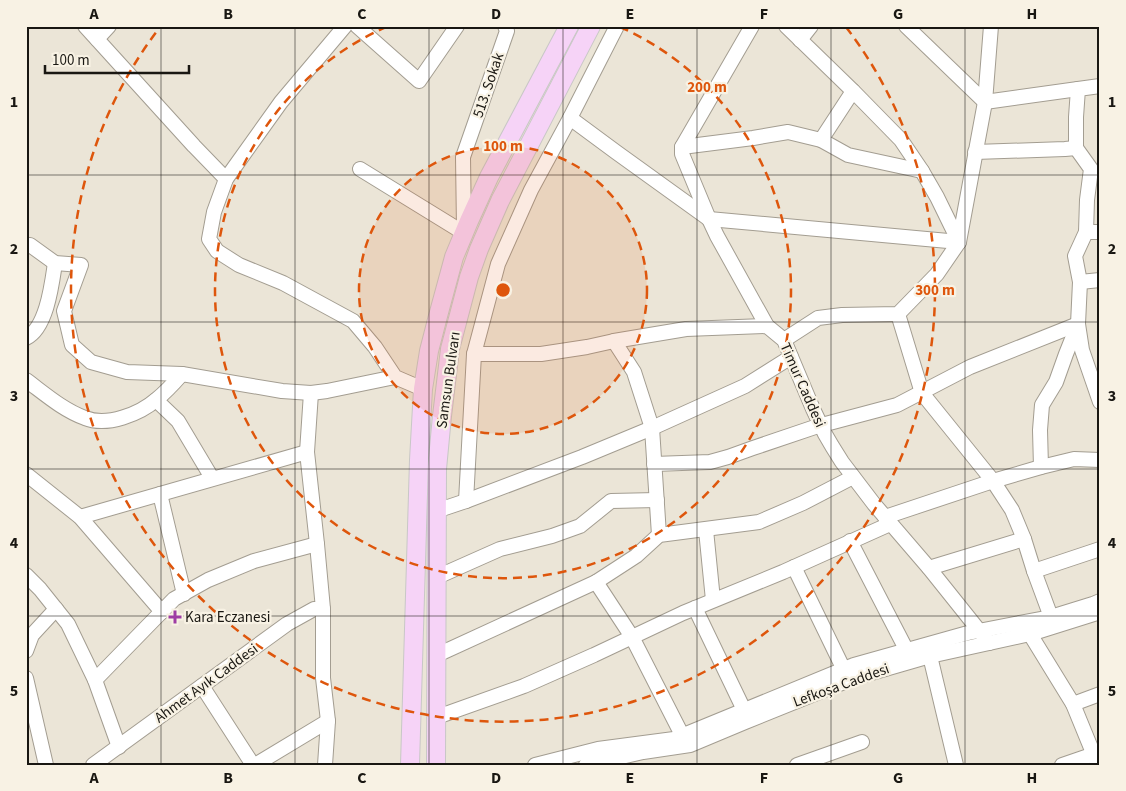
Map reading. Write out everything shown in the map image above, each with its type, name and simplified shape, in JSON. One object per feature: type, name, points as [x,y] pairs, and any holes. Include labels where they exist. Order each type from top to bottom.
[{"type":"main road","points":[[410,765],[419,460],[424,388],[429,350],[454,257],[464,232],[489,177],[569,26]]},
{"type":"main road","name":"Samsun Bulvarı","points":[[436,765],[437,469],[450,349],[469,276],[479,249],[500,201],[591,26]]},
{"type":"street","points":[[85,26],[226,179]]},
{"type":"street","points":[[97,39],[109,26]]},
{"type":"street","points":[[346,26],[281,102],[226,179],[214,212],[209,240],[217,251],[239,265],[283,283],[353,321],[375,347],[395,377]]},
{"type":"street","points":[[357,26],[419,81],[457,26]]},
{"type":"street","points":[[466,501],[474,354],[498,264],[530,190],[570,118],[617,26]]},
{"type":"street","points":[[682,147],[752,26]]},
{"type":"street","points":[[786,26],[901,140],[937,196],[959,242]]},
{"type":"street","points":[[800,40],[811,26]]},
{"type":"street","points":[[906,26],[985,102]]},
{"type":"street","points":[[784,340],[818,318],[842,315],[898,314],[937,274],[959,242],[985,102],[991,26]]},
{"type":"street","name":"513. Sokak","points":[[464,232],[463,157],[504,28]]},
{"type":"street","points":[[985,102],[1100,86]]},
{"type":"street","points":[[1078,89],[1076,148],[1091,169],[1087,200],[1093,232],[1075,256],[1080,282],[1078,324],[1082,350],[1100,402]]},
{"type":"street","points":[[821,140],[853,91]]},
{"type":"street","points":[[570,118],[709,219],[959,242]]},
{"type":"street","points":[[682,147],[788,132],[821,140],[848,155],[922,171]]},
{"type":"street","name":"Timur Caddesi","points":[[682,147],[682,154],[709,219],[767,326],[784,340],[821,425],[842,462],[989,643]]},
{"type":"street","points":[[976,152],[1076,148]]},
{"type":"street","points":[[360,169],[464,232]]},
{"type":"street","points":[[26,245],[30,245],[55,263],[81,266],[64,311],[72,345],[91,362],[127,372],[182,374],[282,391],[311,393],[395,377],[424,388]]},
{"type":"street","points":[[26,338],[31,336],[42,321],[51,291],[55,263]]},
{"type":"street","points":[[1080,282],[1100,280]]},
{"type":"street","points":[[898,314],[922,393],[993,481],[1012,510],[1024,538],[1051,617]]},
{"type":"street","points":[[654,464],[719,460],[821,425],[897,405],[970,367],[1078,324]]},
{"type":"street","points":[[1041,467],[1040,430],[1042,405],[1056,382],[1078,324]]},
{"type":"street","points":[[474,354],[542,354],[686,329],[767,326]]},
{"type":"street","points":[[614,341],[634,372],[652,428],[659,535]]},
{"type":"street","points":[[436,511],[582,457],[652,428],[745,386],[791,358]]},
{"type":"street","points":[[26,380],[56,403],[86,419],[107,421],[131,415],[156,400],[182,374]]},
{"type":"street","points":[[311,393],[307,452],[323,609],[323,678],[328,721],[325,765]]},
{"type":"street","points":[[156,400],[178,421],[212,478]]},
{"type":"street","points":[[80,516],[307,452]]},
{"type":"street","points":[[437,717],[524,686],[694,608],[794,567],[850,541],[888,520],[993,481],[1041,467],[1074,459],[1100,460]]},
{"type":"street","points":[[26,474],[80,516],[162,612]]},
{"type":"street","points":[[437,655],[596,582],[636,556],[659,535],[759,522],[803,503],[853,477]]},
{"type":"street","points":[[160,494],[184,594]]},
{"type":"street","points":[[437,576],[500,549],[552,536],[580,526],[611,501],[657,500]]},
{"type":"street","points":[[706,530],[713,600]]},
{"type":"street","points":[[929,568],[1024,538]]},
{"type":"street","points":[[850,541],[906,650]]},
{"type":"street","points":[[95,680],[174,599],[208,580],[254,561],[317,544]]},
{"type":"street","points":[[1034,571],[1100,549]]},
{"type":"street","points":[[794,567],[844,670]]},
{"type":"street","points":[[26,575],[40,589],[68,624],[95,680],[119,747]]},
{"type":"street","points":[[596,582],[632,637],[682,735]]},
{"type":"street","points":[[535,765],[598,749],[674,739],[854,665],[979,631],[1029,628],[1051,617],[1100,601]]},
{"type":"street","points":[[694,608],[744,710]]},
{"type":"street","name":"Ahmet Ayık Caddesi","points":[[93,765],[287,624],[314,609],[323,609]]},
{"type":"street","points":[[26,651],[32,635],[56,610]]},
{"type":"street","name":"Lefkoşa Caddesi","points":[[586,765],[644,752],[690,745],[854,678],[930,656],[989,643],[1029,628],[1100,612]]},
{"type":"street","points":[[1029,628],[1073,704],[1096,759],[1062,765]]},
{"type":"street","points":[[930,656],[956,765]]},
{"type":"street","points":[[26,678],[46,765]]},
{"type":"street","points":[[202,686],[254,765],[328,721]]},
{"type":"street","points":[[1073,704],[1100,694]]},
{"type":"street","points":[[801,764],[862,742]]},
{"type":"place","name":"Kara Eczanesi","points":[[175,617]]}]
